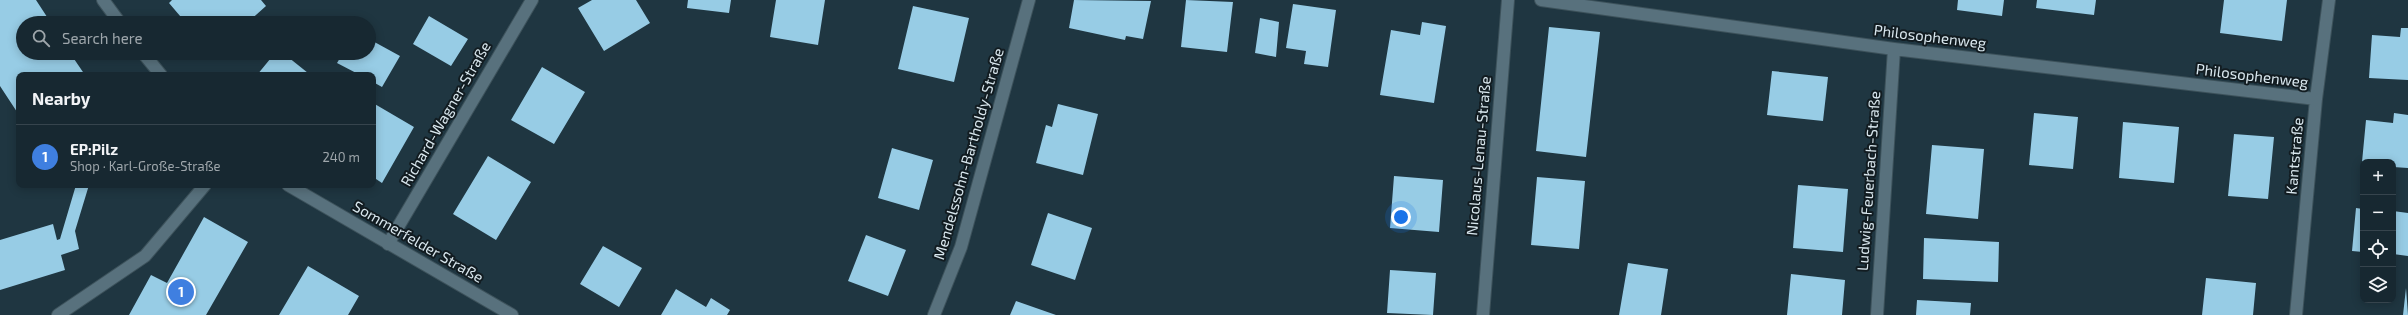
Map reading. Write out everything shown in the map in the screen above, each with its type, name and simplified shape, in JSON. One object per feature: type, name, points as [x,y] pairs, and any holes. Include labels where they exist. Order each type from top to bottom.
[{"type":"street","points":[[103,0],[115,16]]},
{"type":"street","name":"Richard-Wagner-Straße","points":[[388,244],[532,0]]},
{"type":"street","name":"Mendelssohn-Bartholdy-Straße","points":[[934,315],[961,247],[1029,0]]},
{"type":"street","name":"Nicolaus-Lenau-Straße","points":[[1482,315],[1508,0]]},
{"type":"street","name":"Philosophenweg","points":[[1541,0],[1894,49],[2316,100]]},
{"type":"street","name":"Kantstraße","points":[[2296,315],[2316,100],[2329,0]]},
{"type":"street","name":"Ludwig-Feuerbach-Straße","points":[[1877,315],[1894,49]]},
{"type":"street","points":[[149,60],[159,72]]},
{"type":"street","points":[[58,315],[145,256],[202,188]]},
{"type":"street","name":"Sommerfelder Straße","points":[[293,188],[512,315]]},
{"type":"building","points":[[0,0],[36,0],[46,16],[16,16],[16,60],[75,60],[83,72],[16,72],[16,110],[0,86]]},
{"type":"building","points":[[172,0],[261,0],[266,6],[255,16],[180,16],[169,3]]},
{"type":"building","points":[[592,0],[636,0],[650,23],[604,51],[578,8]]},
{"type":"building","points":[[688,0],[731,0],[729,13],[687,8]]},
{"type":"building","points":[[776,0],[825,0],[818,45],[770,37]]},
{"type":"building","points":[[1074,0],[1151,1],[1143,39],[1126,36],[1125,40],[1069,28]]},
{"type":"building","points":[[1186,0],[1233,2],[1227,52],[1181,47]]},
{"type":"building","points":[[1958,0],[2004,0],[2002,16],[1957,10]]},
{"type":"building","points":[[2037,0],[2096,0],[2094,15],[2036,8]]},
{"type":"building","points":[[2224,0],[2287,0],[2282,41],[2220,33]]},
{"type":"building","points":[[1293,4],[1336,10],[1328,67],[1304,64],[1306,51],[1286,48]]},
{"type":"building","points":[[913,6],[969,18],[954,82],[898,69]]},
{"type":"building","points":[[429,16],[468,39],[451,66],[413,44]]},
{"type":"building","points":[[1260,18],[1279,22],[1276,57],[1255,53]]},
{"type":"building","points":[[1422,22],[1446,26],[1434,103],[1380,95],[1391,30],[1420,35]]},
{"type":"building","points":[[1549,27],[1600,32],[1586,157],[1536,151]]},
{"type":"building","points":[[2401,28],[2408,28],[2408,80],[2369,78],[2372,35],[2400,37]]},
{"type":"building","points":[[376,43],[400,56],[382,87],[376,84],[376,72],[354,72],[337,63],[339,60],[376,60]]},
{"type":"building","points":[[269,60],[292,60],[307,72],[259,72]]},
{"type":"building","points":[[542,67],[585,92],[554,144],[511,120]]},
{"type":"building","points":[[1772,71],[1828,77],[1823,121],[1767,115]]},
{"type":"building","points":[[1058,104],[1098,114],[1083,175],[1036,163],[1046,125],[1052,127]]},
{"type":"building","points":[[376,105],[414,127],[382,183],[376,179]]},
{"type":"building","points":[[2034,113],[2078,117],[2073,169],[2029,165]]},
{"type":"building","points":[[2394,113],[2408,115],[2408,168],[2396,167],[2396,159],[2362,159],[2366,120],[2393,123]]},
{"type":"building","points":[[2123,122],[2179,127],[2174,183],[2119,178]]},
{"type":"building","points":[[2234,134],[2274,137],[2268,199],[2228,196]]},
{"type":"building","points":[[1932,145],[1984,149],[1978,219],[1926,214]]},
{"type":"building","points":[[892,148],[933,160],[919,210],[878,198]]},
{"type":"building","points":[[488,156],[531,182],[496,240],[453,214]]},
{"type":"building","points":[[1394,176],[1443,180],[1439,232],[1390,228]]},
{"type":"building","points":[[1537,177],[1585,181],[1579,249],[1531,245]]},
{"type":"building","points":[[1798,185],[1848,189],[1843,252],[1793,248]]},
{"type":"building","points":[[75,188],[88,188],[75,231],[79,249],[61,255],[65,270],[0,290],[0,240],[53,224],[57,240],[60,239]]},
{"type":"building","points":[[2356,208],[2360,209],[2360,252],[2352,251]]},
{"type":"building","points":[[2396,211],[2408,213],[2408,256],[2396,254]]},
{"type":"building","points":[[1048,213],[1092,228],[1075,280],[1031,265]]},
{"type":"building","points":[[204,217],[248,242],[206,315],[129,315],[151,275],[167,283]]},
{"type":"building","points":[[866,235],[906,250],[888,296],[848,281]]},
{"type":"building","points":[[1924,238],[1999,242],[1998,282],[1923,279]]},
{"type":"building","points":[[603,246],[642,268],[619,307],[580,284]]},
{"type":"building","points":[[1628,263],[1668,269],[1661,315],[1619,315]]},
{"type":"building","points":[[308,266],[359,296],[348,315],[279,315]]},
{"type":"building","points":[[1390,270],[1436,273],[1433,315],[1387,313]]},
{"type":"building","points":[[1791,274],[1845,280],[1842,315],[1787,315]]},
{"type":"building","points":[[2206,278],[2256,283],[2253,315],[2202,315]]},
{"type":"building","points":[[2406,288],[2408,315],[2403,315]]},
{"type":"building","points":[[676,289],[706,307],[711,298],[730,310],[727,315],[661,315]]},
{"type":"building","points":[[1917,300],[1971,303],[1970,315],[1916,315]]},
{"type":"building","points":[[1016,301],[1056,315],[1010,315]]},
{"type":"place","name":"EP:Pilz","points":[[181,292]]}]
